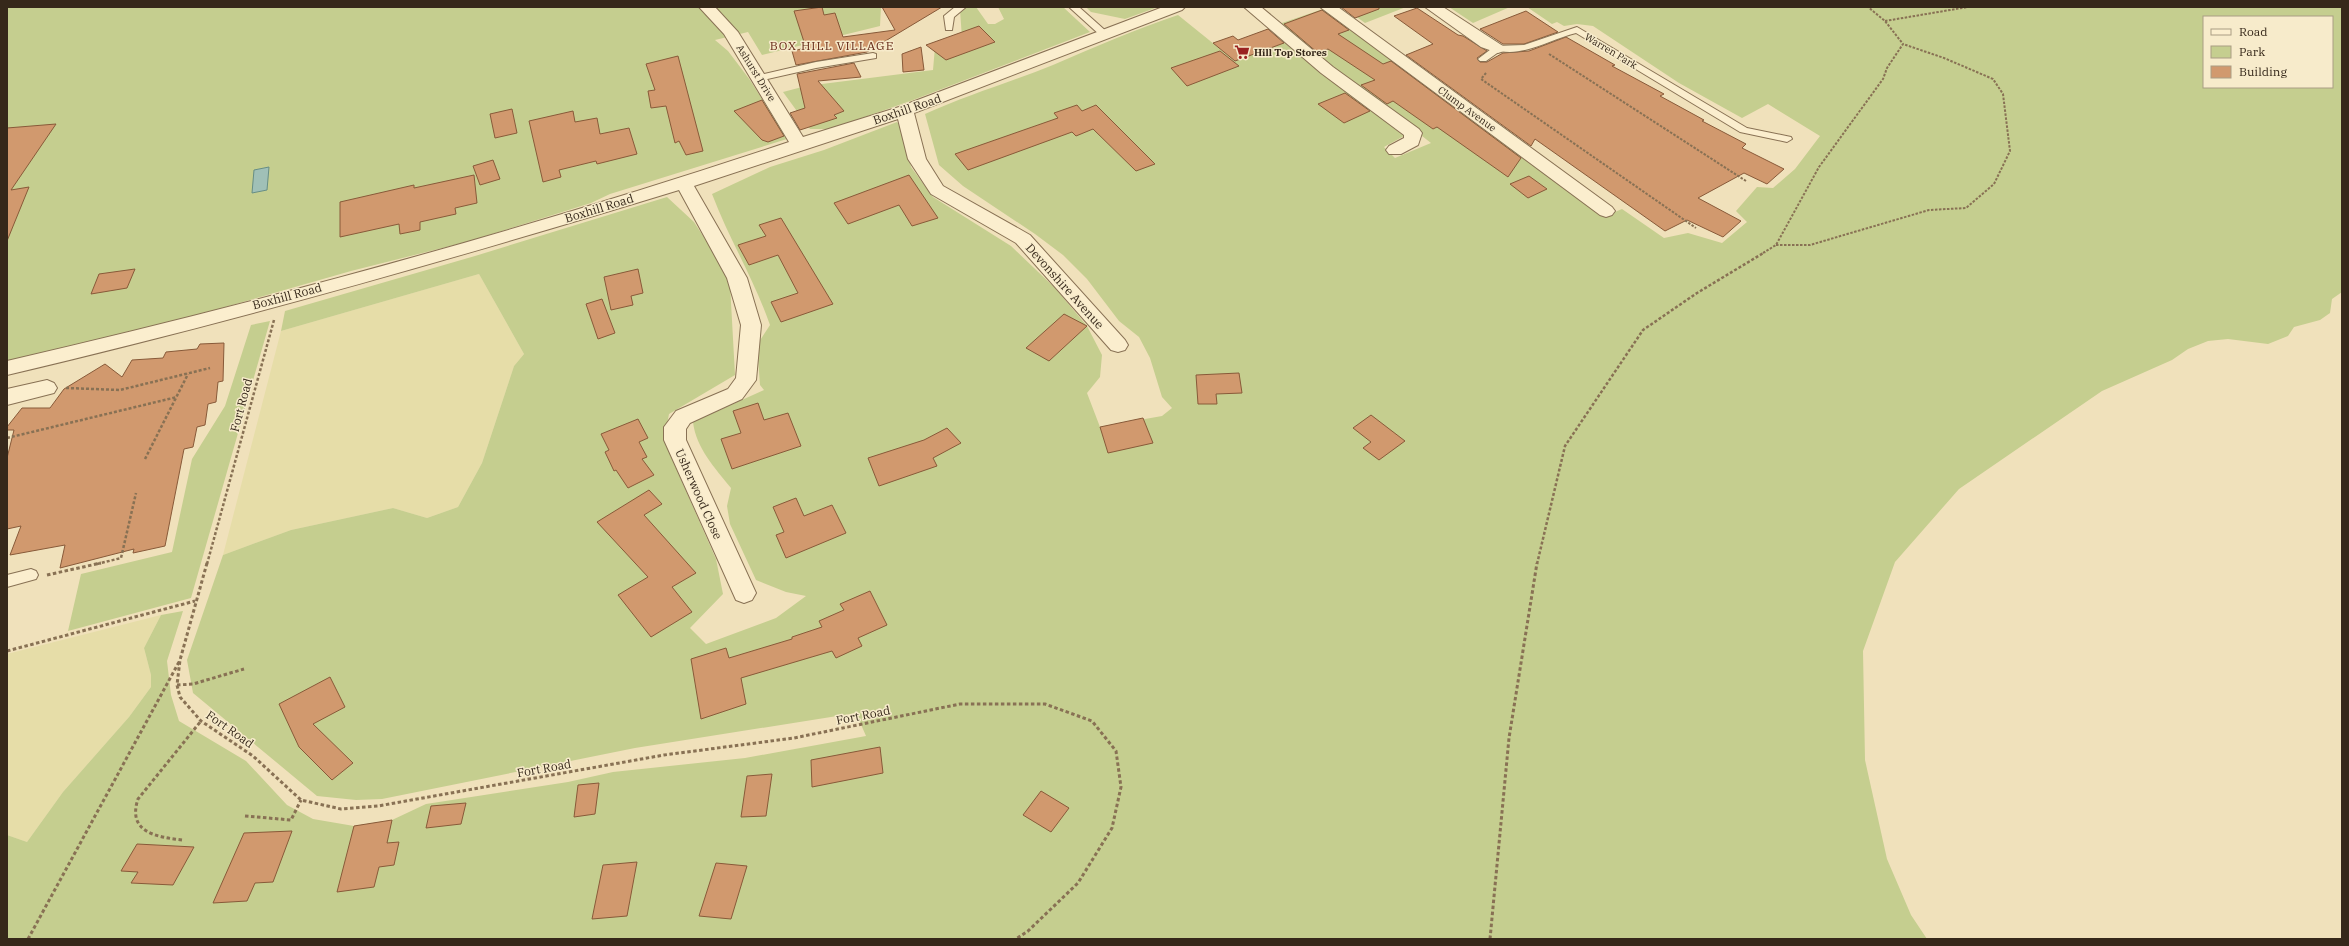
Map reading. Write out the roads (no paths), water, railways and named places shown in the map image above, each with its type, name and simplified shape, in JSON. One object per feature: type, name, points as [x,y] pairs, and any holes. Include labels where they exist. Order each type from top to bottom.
[{"type":"street","name":"Ashurst Drive","points":[[707,7],[730,32],[799,144]]},
{"type":"street","name":"Boxhill Road","points":[[7,368],[152,334],[477,245],[684,183],[799,144],[905,111],[1177,7]]},
{"type":"street","points":[[1252,7],[1327,70],[1413,133],[1412,141],[1395,150]]},
{"type":"street","name":"Clump Avenue","points":[[1328,7],[1606,211]]},
{"type":"street","name":"Warren Park","points":[[1432,7],[1487,44],[1498,48]]},
{"type":"street","name":"Devonshire Avenue","points":[[905,111],[917,159],[937,190],[1023,239],[1118,344]]},
{"type":"street","name":"Usherwood Close","points":[[684,183],[737,278],[751,325],[746,380],[735,394],[683,417],[675,427],[675,440],[744,593]]},
{"type":"street","points":[[7,397],[47,388]]},
{"type":"lane","points":[[949,28],[949,16],[961,7]]},
{"type":"lane","points":[[1074,7],[1104,34]]},
{"type":"lane","name":"Warren Park","points":[[1498,48],[1504,50],[1534,44],[1562,33],[1577,30],[1744,130],[1787,139]]},
{"type":"lane","points":[[1483,58],[1498,48]]},
{"type":"lane","points":[[759,78],[816,65],[873,56]]},
{"type":"lane","points":[[7,581],[31,575]]},
{"type":"water","points":[[269,167],[267,190],[252,193],[254,170]]},
{"type":"place","name":"Hill Top Stores","points":[[1242,52]]},
{"type":"district","name":"BOX HILL VILLAGE","points":[[832,45]]}]
